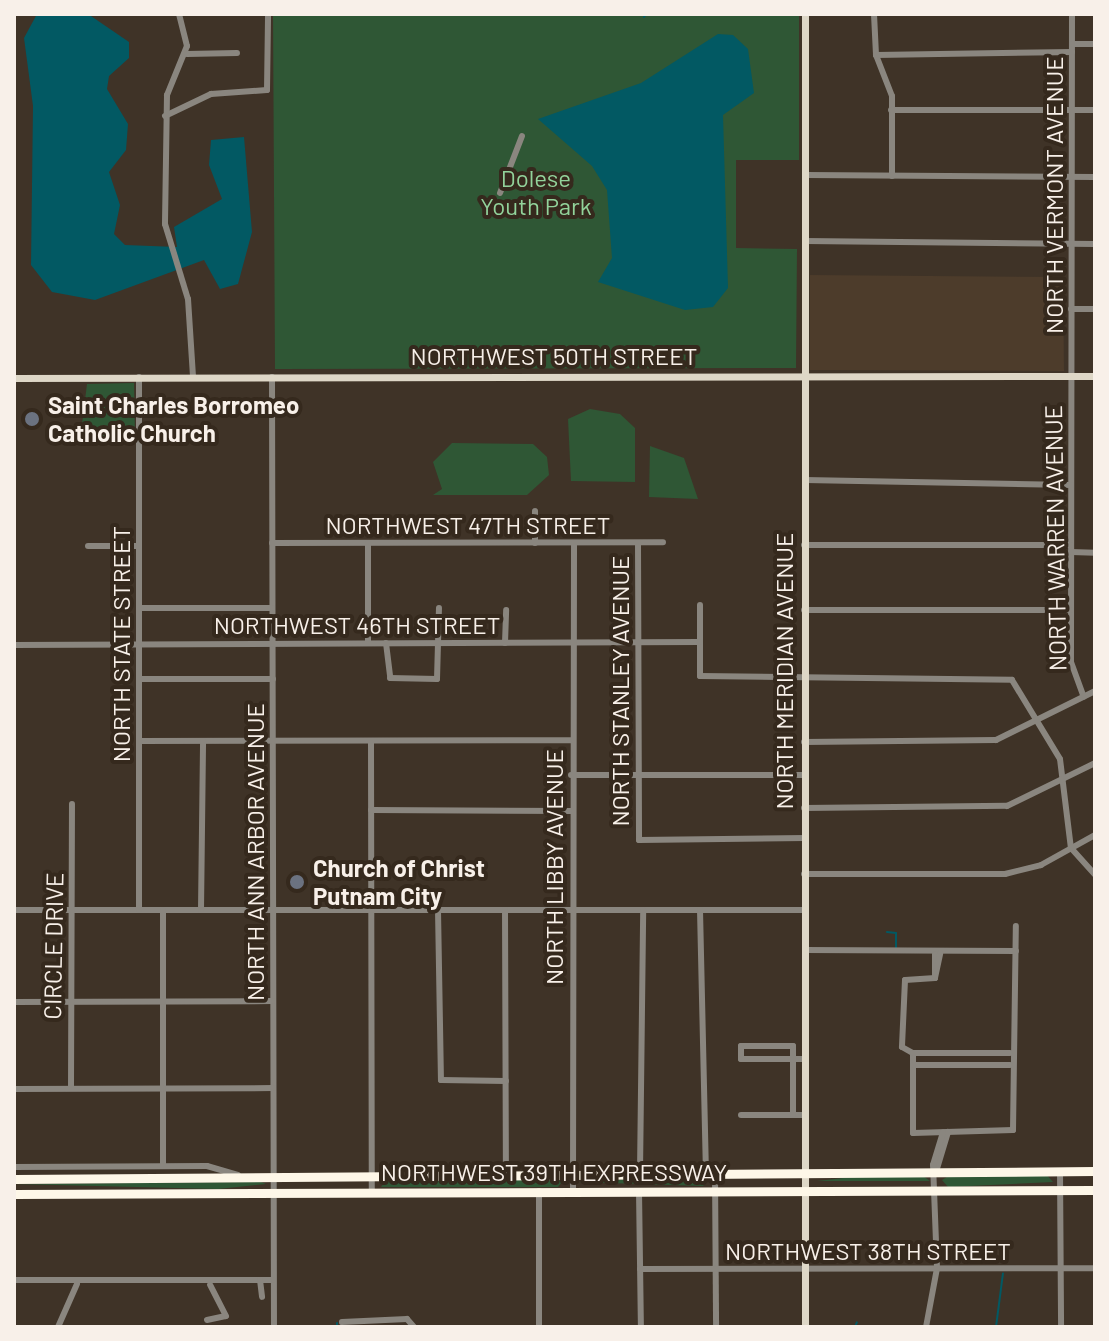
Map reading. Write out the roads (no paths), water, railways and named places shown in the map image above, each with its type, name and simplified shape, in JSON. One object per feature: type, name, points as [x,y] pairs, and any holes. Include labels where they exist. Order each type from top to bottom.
[{"type":"highway","name":"NORTHWEST 39TH EXPRESSWAY","points":[[14,1179],[273,1179],[506,1172],[1095,1171]]},
{"type":"highway","name":"NORTHWEST 39TH EXPRESSWAY","points":[[14,1194],[1095,1190]]},
{"type":"main road","name":"NORTH MERIDIAN AVENUE","points":[[805,14],[805,1327]]},
{"type":"main road","name":"NORTHWEST 50TH STREET","points":[[14,378],[1095,376]]},
{"type":"street","points":[[179,14],[187,54],[165,116],[165,224],[194,330],[193,377]]},
{"type":"street","points":[[165,116],[211,94],[267,90],[268,14]]},
{"type":"street","points":[[874,14],[876,55],[891,110],[892,176]]},
{"type":"street","name":"NORTH VERMONT AVENUE","points":[[1071,376],[1072,14]]},
{"type":"street","points":[[876,55],[1072,48],[1095,44]]},
{"type":"street","points":[[187,54],[237,53]]},
{"type":"street","points":[[891,110],[1095,110]]},
{"type":"street","points":[[500,193],[522,136]]},
{"type":"street","points":[[806,175],[1095,177]]},
{"type":"street","points":[[805,241],[1095,244]]},
{"type":"street","points":[[1071,309],[1095,309]]},
{"type":"street","name":"NORTH WARREN AVENUE","points":[[1071,376],[1071,667],[1084,697]]},
{"type":"street","name":"NORTH STATE STREET","points":[[139,377],[139,910]]},
{"type":"street","name":"NORTH ANN ARBOR AVENUE","points":[[272,377],[274,1327]]},
{"type":"street","points":[[805,480],[1071,485]]},
{"type":"street","points":[[535,511],[535,543]]},
{"type":"street","name":"NORTHWEST 47TH STREET","points":[[272,543],[663,542]]},
{"type":"street","points":[[368,543],[368,643]]},
{"type":"street","name":"NORTH LIBBY AVENUE","points":[[573,1191],[571,643],[574,543]]},
{"type":"street","name":"NORTH STANLEY AVENUE","points":[[638,543],[639,840],[805,838]]},
{"type":"street","points":[[804,545],[1071,548],[1095,553]]},
{"type":"street","points":[[88,546],[139,546]]},
{"type":"street","points":[[700,605],[700,676],[999,677],[1023,690],[1067,779],[1071,848],[1095,875]]},
{"type":"street","points":[[139,608],[272,608]]},
{"type":"street","points":[[386,643],[386,672],[396,680],[440,677],[439,608]]},
{"type":"street","points":[[505,643],[506,610]]},
{"type":"street","points":[[804,610],[1071,610]]},
{"type":"street","name":"NORTHWEST 46TH STREET","points":[[14,645],[700,642]]},
{"type":"street","points":[[139,679],[273,679]]},
{"type":"street","points":[[804,742],[980,742],[1041,722],[1095,691]]},
{"type":"street","points":[[139,741],[371,743],[571,740]]},
{"type":"street","points":[[201,910],[203,741]]},
{"type":"street","points":[[371,743],[372,1193]]},
{"type":"street","points":[[804,808],[995,808],[1067,779],[1095,763]]},
{"type":"street","points":[[571,775],[804,775]]},
{"type":"street","name":"CIRCLE DRIVE","points":[[71,1088],[72,804]]},
{"type":"street","points":[[371,810],[571,811]]},
{"type":"street","points":[[804,874],[1005,874],[1095,835]]},
{"type":"street","points":[[14,910],[805,910]]},
{"type":"street","points":[[163,910],[163,1166]]},
{"type":"street","points":[[438,910],[441,1080],[506,1081]]},
{"type":"street","points":[[505,910],[506,1172]]},
{"type":"street","points":[[640,1172],[643,910]]},
{"type":"street","points":[[700,910],[711,1172],[715,1191],[716,1327]]},
{"type":"street","points":[[913,1053],[913,1133],[1013,1130],[1010,1053],[1016,926]]},
{"type":"street","points":[[805,950],[938,954],[1016,951]]},
{"type":"street","points":[[938,954],[935,978],[905,980],[902,1047],[913,1053],[1010,1053]]},
{"type":"street","points":[[14,1002],[272,1001]]},
{"type":"street","points":[[793,1115],[793,1059],[793,1046],[741,1046],[741,1059],[793,1059],[805,1059]]},
{"type":"street","points":[[913,1065],[1010,1065]]},
{"type":"street","points":[[14,1089],[273,1088]]},
{"type":"street","points":[[741,1115],[805,1115]]},
{"type":"street","points":[[926,1327],[937,1268],[936,1172],[945,1132]]},
{"type":"street","name":"NORTHWEST 39TH EXPRESSWAY","points":[[14,1167],[219,1168],[249,1179]]},
{"type":"street","points":[[1060,1171],[1061,1327]]},
{"type":"street","points":[[539,1191],[539,1327]]},
{"type":"street","points":[[639,1191],[641,1327]]},
{"type":"street","name":"NORTHWEST 38TH STREET","points":[[640,1269],[1095,1268]]},
{"type":"street","points":[[14,1280],[210,1285],[273,1280]]},
{"type":"street","points":[[260,1280],[262,1297]]},
{"type":"street","points":[[58,1327],[77,1284]]},
{"type":"street","points":[[207,1320],[226,1316],[210,1285]]},
{"type":"street","points":[[342,1322],[362,1325],[413,1324]]},
{"type":"water","points":[[37,14],[88,14],[129,42],[129,58],[109,76],[107,89],[128,124],[126,150],[109,172],[120,205],[114,234],[125,245],[177,247],[174,227],[222,199],[209,165],[211,140],[244,137],[252,232],[238,284],[220,289],[204,260],[95,300],[52,292],[31,265],[33,106],[24,38]]},
{"type":"water","points":[[718,34],[733,35],[748,49],[754,93],[723,115],[728,288],[713,307],[685,310],[598,282],[612,258],[607,190],[592,166],[538,119],[641,83]]},
{"type":"waterway","points":[[887,932],[896,933],[896,949]]},
{"type":"waterway","points":[[996,1327],[1003,1273]]},
{"type":"waterway","points":[[855,1327],[857,1322]]},
{"type":"place","name":"Saint Charles Borromeo Catholic Church","points":[[32,419]]},
{"type":"place","name":"Church of Christ Putnam City","points":[[297,882]]},
{"type":"park label","name":"Dolese Youth Park","points":[[536,192]]}]
